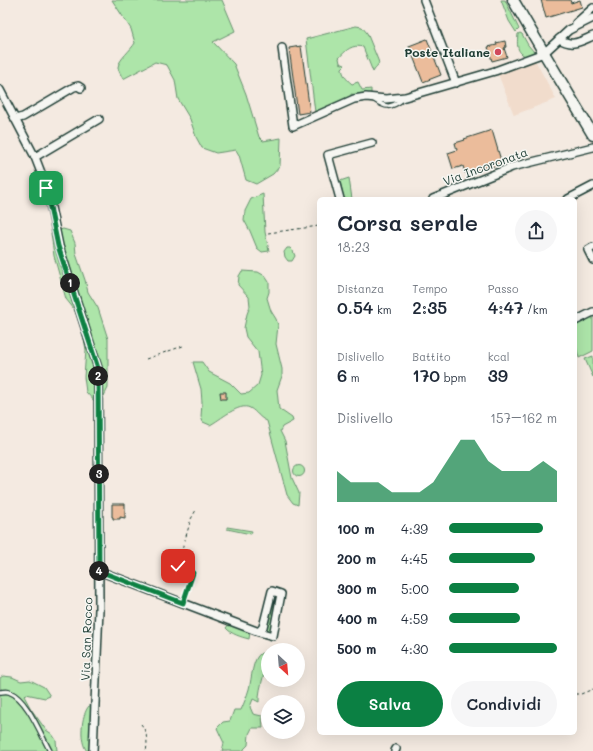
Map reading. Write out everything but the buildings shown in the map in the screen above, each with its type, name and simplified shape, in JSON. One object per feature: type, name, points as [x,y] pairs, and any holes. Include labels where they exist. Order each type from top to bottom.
[{"type":"main road","points":[[513,0],[593,134]]},
{"type":"street","points":[[424,0],[456,83]]},
{"type":"street","points":[[282,48],[293,126],[360,97],[372,99],[405,97],[495,71],[544,53],[593,8]]},
{"type":"street","points":[[569,30],[593,18]]},
{"type":"street","points":[[559,39],[572,44],[578,43],[593,36]]},
{"type":"street","points":[[16,119],[23,117],[74,87],[78,86],[81,88]]},
{"type":"street","name":"Via San Rocco","points":[[0,90],[35,157],[46,188],[58,246],[98,368],[99,609],[93,751]]},
{"type":"street","points":[[35,157],[99,120]]},
{"type":"street","points":[[339,197],[328,155],[372,143]]},
{"type":"street","name":"Via Incoronata","points":[[438,197],[512,167],[593,147]]},
{"type":"street","points":[[572,197],[593,186]]},
{"type":"street","points":[[593,247],[588,250],[593,260]]},
{"type":"street","points":[[577,320],[593,312]]},
{"type":"street","points":[[99,571],[259,632],[273,636],[281,594],[272,591],[263,626],[259,632]]},
{"type":"lane","points":[[0,692],[7,691],[14,694],[23,702],[50,751]]},
{"type":"path","points":[[268,233],[317,226]]},
{"type":"path","points":[[146,359],[183,346]]},
{"type":"path","points":[[183,603],[193,573],[190,570],[178,566],[178,564],[191,519],[196,510]]},
{"type":"path","points":[[577,694],[593,689]]},
{"type":"path","points":[[141,724],[145,730],[146,751]]},
{"type":"shaded area","points":[[535,60],[556,99],[514,115],[498,74]]},
{"type":"green space","points":[[112,0],[222,0],[235,31],[213,42],[234,64],[246,94],[259,137],[263,141],[281,138],[280,166],[273,174],[256,184],[246,180],[239,155],[236,150],[216,153],[202,148],[196,137],[190,119],[178,99],[175,80],[167,65],[155,62],[123,79],[118,70],[119,64],[135,43],[131,29]]},
{"type":"green space","points":[[501,0],[505,0],[519,29],[516,32],[509,21]]},
{"type":"green space","points":[[356,26],[362,27],[367,33],[379,63],[373,72],[363,47],[356,46],[344,52],[339,58],[340,63],[345,65],[342,70],[345,77],[352,84],[358,82],[362,90],[371,89],[371,93],[357,95],[351,94],[351,96],[315,112],[306,39]]},
{"type":"green space","points":[[520,33],[535,53],[527,57],[521,53],[518,48],[518,34]]},
{"type":"green space","points":[[349,178],[352,197],[344,197],[340,181]]},
{"type":"green space","points":[[263,194],[265,232],[269,251],[262,252],[257,248],[244,220],[245,211],[251,199]]},
{"type":"green space","points":[[63,229],[70,231],[75,243],[76,254],[88,292],[98,308],[108,339],[108,388],[104,396],[96,403],[86,392],[84,377],[86,350],[82,327],[74,309],[66,299],[54,256],[51,233]]},
{"type":"green space","points":[[287,248],[290,248],[293,251],[295,256],[292,261],[288,261],[285,257],[284,252]]},
{"type":"green space","points":[[242,271],[258,272],[265,276],[269,282],[269,292],[267,298],[271,311],[278,325],[276,344],[282,369],[282,376],[277,390],[279,409],[292,418],[293,421],[282,427],[280,431],[285,441],[292,478],[299,493],[298,505],[293,503],[287,495],[267,421],[250,408],[246,407],[235,409],[210,425],[203,422],[201,417],[201,389],[193,362],[202,362],[209,372],[230,383],[241,394],[249,393],[258,385],[261,375],[258,352],[246,337],[244,328],[250,306],[249,297],[238,285],[239,276]]},
{"type":"green space","points":[[593,314],[593,351],[579,358],[577,350],[577,322]]},
{"type":"green space","points":[[593,356],[593,377],[585,359]]},
{"type":"green space","points":[[299,465],[303,467],[305,471],[303,475],[299,477],[295,475],[293,471],[295,467]]},
{"type":"green space","points":[[227,527],[252,531],[251,534],[227,529]]},
{"type":"green space","points":[[275,594],[278,596],[270,632],[265,630]]},
{"type":"green space","points":[[229,624],[250,632],[249,639],[236,635],[228,630],[226,628]]},
{"type":"green space","points":[[261,653],[261,686],[259,702],[253,699],[250,707],[253,714],[261,716],[261,728],[252,728],[249,734],[248,745],[244,751],[222,751],[224,743],[217,728],[223,722],[230,721],[234,710],[241,710],[249,689],[254,664]]},
{"type":"green space","points":[[3,676],[12,677],[21,681],[30,680],[44,687],[50,696],[45,698],[26,694],[24,696],[46,730],[52,734],[56,740],[57,751],[0,751],[0,694],[8,694],[18,700],[7,690],[0,688],[0,678]]},
{"type":"green space","points":[[89,706],[93,706],[91,751],[87,751],[84,747],[82,728],[84,716]]},
{"type":"place","name":"Poste Italiane","points":[[498,52]]},
{"type":"route","points":[[46,188],[58,246],[98,368],[99,571],[183,603],[193,573],[190,570],[180,568],[178,566]]}]
